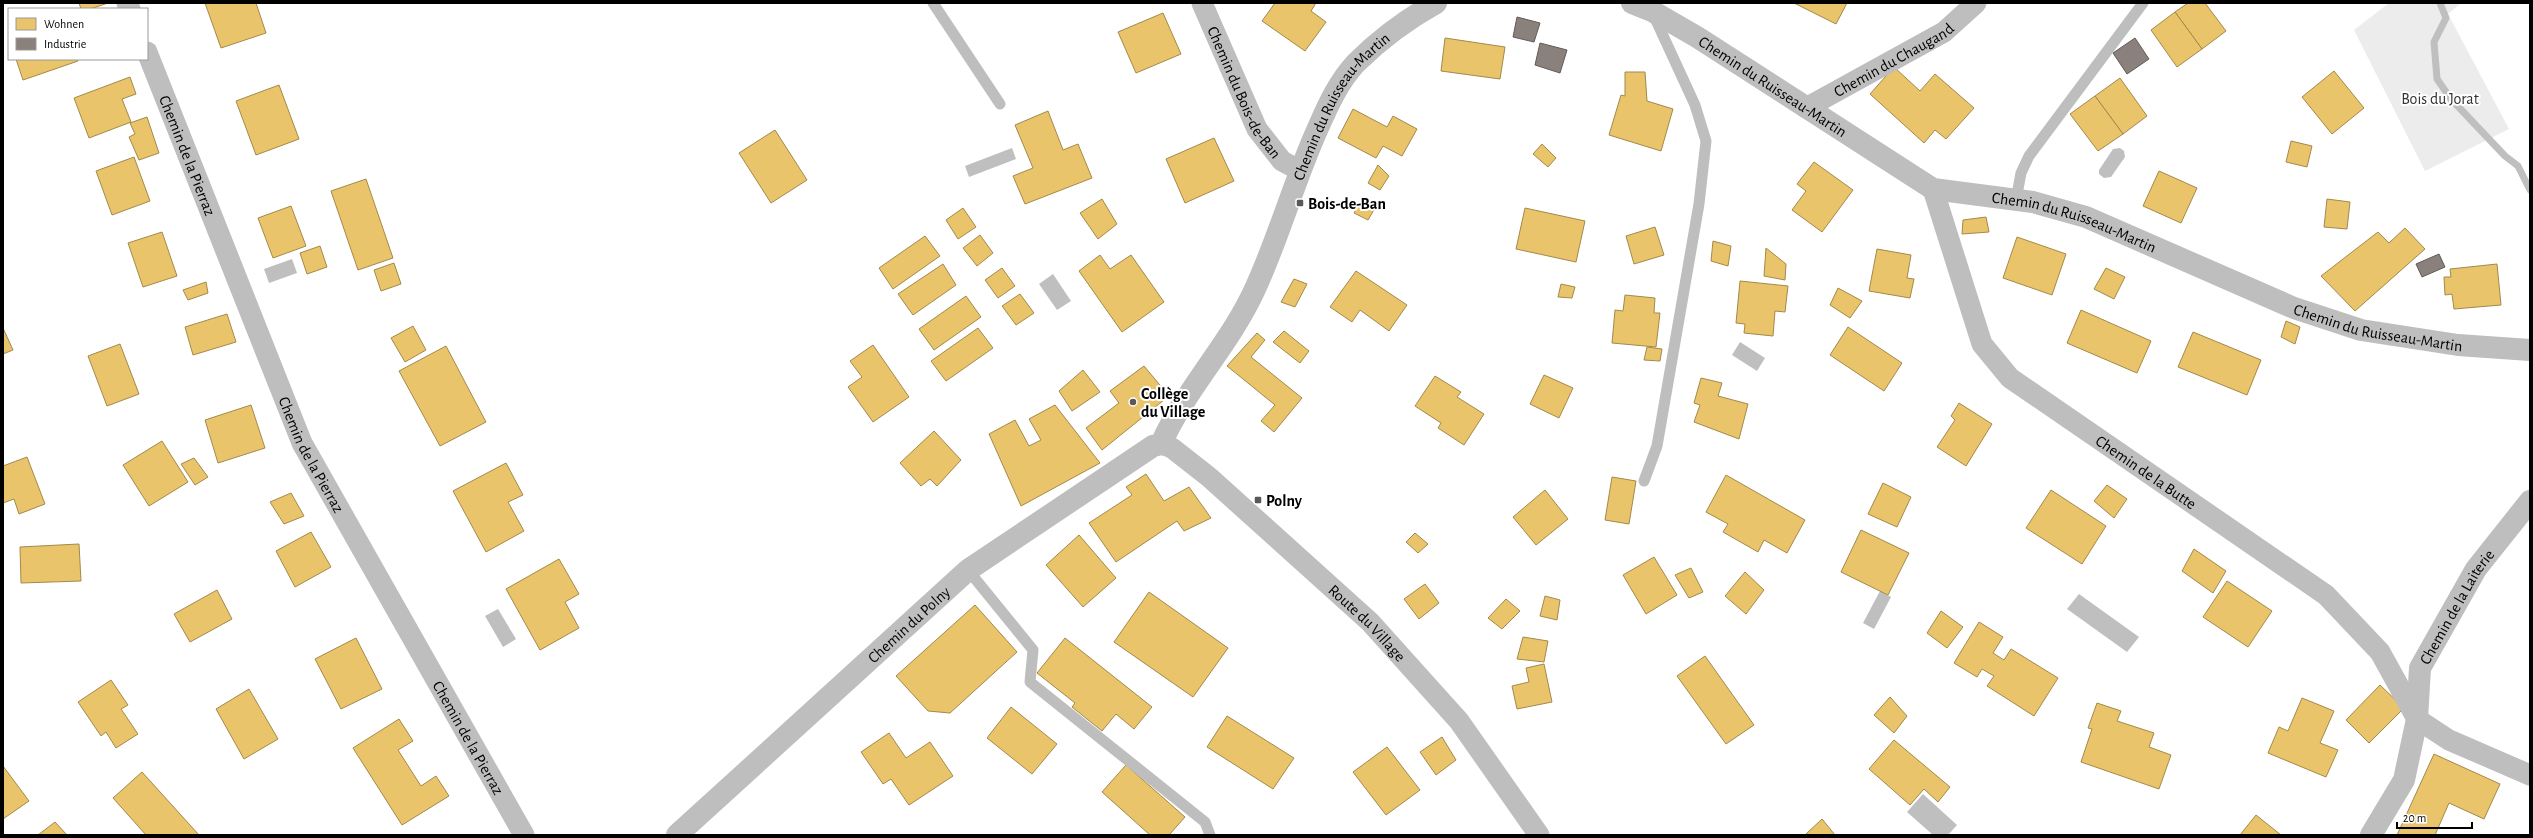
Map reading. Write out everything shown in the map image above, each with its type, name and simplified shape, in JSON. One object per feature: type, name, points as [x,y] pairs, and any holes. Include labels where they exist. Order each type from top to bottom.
[{"type":"street","name":"Chemin du Bois-de-Ban","points":[[1202,3],[1257,129],[1282,161],[1299,170]]},
{"type":"street","name":"Chemin du Ruisseau-Martin","points":[[1161,444],[1174,416],[1227,337],[1255,289],[1299,170],[1331,98],[1356,64],[1406,20],[1436,3]]},
{"type":"street","name":"Chemin du Ruisseau-Martin","points":[[1632,3],[1652,12],[1697,37],[1933,189],[2033,202],[2086,217],[2325,320],[2362,330],[2458,345],[2530,350]]},
{"type":"street","name":"Chemin du Chaugand","points":[[1806,108],[1944,32],[1976,3]]},
{"type":"street","name":"Chemin de la Pierraz","points":[[148,55],[302,443],[524,835]]},
{"type":"street","name":"Chemin de la Butte","points":[[1933,189],[1982,344],[2010,378],[2326,595],[2380,652],[2417,718]]},
{"type":"street","name":"Chemin du Polny","points":[[678,835],[968,570],[1153,446],[1161,444]]},
{"type":"street","name":"Route du Village","points":[[1161,444],[1172,448],[1209,477],[1370,622],[1459,721],[1539,835]]},
{"type":"street","name":"Chemin de la Laiterie","points":[[2371,835],[2404,780],[2417,718],[2420,668],[2476,569],[2530,501]]},
{"type":"street","points":[[2417,718],[2449,740],[2530,775]]},
{"type":"lane","points":[[933,3],[1000,104]]},
{"type":"lane","points":[[2016,200],[2021,173],[2029,156],[2143,3]]},
{"type":"lane","points":[[1644,481],[1657,446],[1699,204],[1706,141],[1695,105],[1652,12]]},
{"type":"lane","points":[[968,570],[1033,650],[1030,682],[1204,822],[1210,835]]},
{"type":"green space","name":"Bois du Jorat","points":[[2389,3],[2461,3],[2448,14],[2509,129],[2425,171],[2354,30]]},
{"type":"shaded area","points":[[1012,148],[1016,159],[969,177],[965,166]]},
{"type":"shaded area","points":[[2120,148],[2124,151],[2125,157],[2111,177],[2104,178],[2099,174],[2099,170],[2113,149]]},
{"type":"shaded area","points":[[292,259],[297,273],[269,283],[264,269]]},
{"type":"shaded area","points":[[1053,274],[1071,301],[1057,310],[1039,284]]},
{"type":"shaded area","points":[[1740,342],[1765,358],[1757,371],[1732,355]]},
{"type":"shaded area","points":[[1880,591],[1891,597],[1874,629],[1863,623]]},
{"type":"shaded area","points":[[2079,594],[2139,637],[2127,652],[2067,609]]},
{"type":"shaded area","points":[[498,609],[516,639],[503,647],[485,616]]},
{"type":"shaded area","points":[[1923,794],[1957,825],[1948,835],[1933,835],[1907,812]]},
{"type":"building: Wohnen","points":[[79,3],[108,3],[93,8],[81,8]]},
{"type":"building: Wohnen","points":[[205,3],[256,3],[266,33],[221,48]]},
{"type":"building: Wohnen","points":[[1275,3],[1316,3],[1311,11],[1326,22],[1305,51],[1262,21]]},
{"type":"building: Wohnen","points":[[1794,3],[1847,3],[1836,24]]},
{"type":"building: Wohnen","points":[[2188,3],[2205,3],[2226,31],[2202,49],[2175,12]]},
{"type":"building: Wohnen","points":[[2175,12],[2202,49],[2177,67],[2151,30]]},
{"type":"building: Wohnen","points":[[1163,13],[1181,54],[1136,73],[1118,32]]},
{"type":"building: Wohnen","points":[[1445,38],[1505,47],[1500,79],[1441,71]]},
{"type":"building: Wohnen","points":[[16,60],[78,61],[23,80]]},
{"type":"building: Wohnen","points":[[1894,67],[1920,91],[1935,74],[1974,108],[1946,139],[1935,130],[1924,143],[1870,94]]},
{"type":"building: Wohnen","points":[[2334,71],[2364,108],[2332,134],[2302,97]]},
{"type":"building: Wohnen","points":[[1625,72],[1645,72],[1647,101],[1673,109],[1661,151],[1609,135],[1621,95],[1625,96]]},
{"type":"building: Wohnen","points":[[130,77],[136,94],[122,99],[131,122],[89,138],[74,98]]},
{"type":"building: Wohnen","points":[[2120,78],[2147,116],[2123,134],[2095,96]]},
{"type":"building: Wohnen","points":[[279,85],[299,139],[256,155],[236,101]]},
{"type":"building: Wohnen","points":[[2095,96],[2123,134],[2098,151],[2070,114]]},
{"type":"building: Wohnen","points":[[1353,109],[1387,127],[1393,116],[1417,129],[1402,156],[1383,146],[1376,158],[1338,138]]},
{"type":"building: Wohnen","points":[[1048,111],[1063,150],[1078,144],[1092,178],[1025,204],[1013,176],[1033,168],[1015,125]]},
{"type":"building: Wohnen","points":[[147,117],[159,153],[139,160],[129,137],[135,134],[130,123]]},
{"type":"building: Wohnen","points":[[775,130],[807,180],[771,203],[739,153]]},
{"type":"building: Wohnen","points":[[1214,138],[1234,181],[1185,203],[1166,159]]},
{"type":"building: Wohnen","points":[[2291,141],[2312,146],[2307,167],[2286,162]]},
{"type":"building: Wohnen","points":[[1542,144],[1556,158],[1548,167],[1533,154]]},
{"type":"building: Wohnen","points":[[134,157],[150,201],[112,215],[96,171]]},
{"type":"building: Wohnen","points":[[1814,162],[1853,190],[1822,232],[1792,210],[1806,191],[1797,184]]},
{"type":"building: Wohnen","points":[[1378,165],[1389,176],[1380,190],[1368,183]]},
{"type":"building: Wohnen","points":[[2159,171],[2197,188],[2181,223],[2143,206]]},
{"type":"building: Wohnen","points":[[366,179],[393,258],[358,270],[331,191]]},
{"type":"building: Wohnen","points":[[1102,199],[1117,224],[1098,239],[1080,213]]},
{"type":"building: Wohnen","points":[[1362,199],[1375,208],[1368,220],[1354,213]]},
{"type":"building: Wohnen","points":[[2327,199],[2350,202],[2347,229],[2324,227]]},
{"type":"building: Wohnen","points":[[291,206],[306,246],[273,258],[258,218]]},
{"type":"building: Wohnen","points":[[963,208],[976,227],[958,239],[946,220]]},
{"type":"building: Wohnen","points":[[1525,208],[1585,221],[1576,262],[1516,249]]},
{"type":"building: Wohnen","points":[[1986,217],[1989,232],[1962,234],[1963,220]]},
{"type":"building: Wohnen","points":[[1655,227],[1664,255],[1634,264],[1626,236]]},
{"type":"building: Wohnen","points":[[2405,228],[2425,249],[2355,311],[2321,276],[2378,232],[2389,243]]},
{"type":"building: Wohnen","points":[[162,232],[177,276],[143,287],[128,243]]},
{"type":"building: Wohnen","points":[[980,235],[993,253],[977,266],[963,248]]},
{"type":"building: Wohnen","points":[[925,236],[940,256],[893,289],[879,268]]},
{"type":"building: Wohnen","points":[[2017,237],[2066,254],[2052,295],[2003,278]]},
{"type":"building: Wohnen","points":[[1713,241],[1731,246],[1728,266],[1711,261]]},
{"type":"building: Wohnen","points":[[320,246],[327,267],[307,274],[300,253]]},
{"type":"building: Wohnen","points":[[1766,248],[1786,264],[1785,280],[1764,276]]},
{"type":"building: Wohnen","points":[[1877,249],[1911,255],[1907,278],[1914,279],[1910,298],[1869,291]]},
{"type":"building: Wohnen","points":[[1100,255],[1110,269],[1131,255],[1164,302],[1122,332],[1079,271]]},
{"type":"building: Wohnen","points":[[394,263],[401,284],[381,291],[374,270]]},
{"type":"building: Wohnen","points":[[943,264],[956,285],[913,315],[898,294]]},
{"type":"building: Wohnen","points":[[2497,264],[2501,305],[2454,309],[2452,294],[2445,295],[2444,277],[2451,277],[2450,269]]},
{"type":"building: Wohnen","points":[[1002,268],[1015,286],[998,298],[985,280]]},
{"type":"building: Wohnen","points":[[2106,268],[2125,277],[2114,299],[2094,289]]},
{"type":"building: Wohnen","points":[[1356,271],[1407,305],[1389,331],[1360,310],[1352,322],[1330,307]]},
{"type":"building: Wohnen","points":[[1294,279],[1307,284],[1295,307],[1281,302]]},
{"type":"building: Wohnen","points":[[1740,281],[1788,286],[1785,312],[1775,311],[1773,336],[1744,333],[1745,324],[1736,323]]},
{"type":"building: Wohnen","points":[[206,282],[208,293],[188,300],[183,290]]},
{"type":"building: Wohnen","points":[[1561,284],[1575,287],[1572,298],[1558,297]]},
{"type":"building: Wohnen","points":[[1838,288],[1862,301],[1850,318],[1830,305]]},
{"type":"building: Wohnen","points":[[1020,294],[1034,313],[1016,325],[1002,306]]},
{"type":"building: Wohnen","points":[[1625,295],[1655,298],[1654,313],[1660,313],[1656,347],[1612,343],[1615,310],[1623,311]]},
{"type":"building: Wohnen","points":[[966,296],[981,317],[934,350],[919,329]]},
{"type":"building: Wohnen","points":[[2081,310],[2151,341],[2137,373],[2067,343]]},
{"type":"building: Wohnen","points":[[227,314],[236,342],[193,355],[185,327]]},
{"type":"building: Wohnen","points":[[2286,321],[2300,327],[2295,344],[2281,337]]},
{"type":"building: Wohnen","points":[[413,326],[426,350],[405,362],[391,338]]},
{"type":"building: Wohnen","points":[[1848,327],[1902,363],[1884,391],[1830,355]]},
{"type":"building: Wohnen","points":[[3,328],[13,350],[3,354]]},
{"type":"building: Wohnen","points":[[978,328],[993,348],[946,381],[931,361]]},
{"type":"building: Wohnen","points":[[1284,331],[1309,351],[1300,363],[1273,342]]},
{"type":"building: Wohnen","points":[[2193,332],[2261,360],[2247,395],[2178,367]]},
{"type":"building: Wohnen","points":[[1257,333],[1265,340],[1251,357],[1302,398],[1274,432],[1261,421],[1275,405],[1227,366]]},
{"type":"building: Wohnen","points":[[120,344],[139,394],[107,406],[88,356]]},
{"type":"building: Wohnen","points":[[873,345],[909,397],[873,422],[848,387],[862,377],[850,361]]},
{"type":"building: Wohnen","points":[[446,346],[486,422],[440,446],[399,371]]},
{"type":"building: Wohnen","points":[[1647,347],[1662,349],[1660,361],[1644,360]]},
{"type":"building: Wohnen","points":[[1144,366],[1169,396],[1102,450],[1086,428],[1119,403],[1110,391]]},
{"type":"building: Wohnen","points":[[1083,370],[1100,392],[1072,411],[1059,391]]},
{"type":"building: Wohnen","points":[[1544,375],[1573,388],[1559,418],[1530,404]]},
{"type":"building: Wohnen","points":[[1435,376],[1461,392],[1457,397],[1484,414],[1464,445],[1438,428],[1441,423],[1415,406]]},
{"type":"building: Wohnen","points":[[1701,378],[1722,383],[1718,396],[1748,404],[1739,439],[1694,422],[1700,405],[1694,403]]},
{"type":"building: Wohnen","points":[[1959,403],[1992,424],[1966,466],[1937,447],[1955,420],[1951,416]]},
{"type":"building: Wohnen","points":[[251,405],[265,448],[218,463],[205,420]]},
{"type":"building: Wohnen","points":[[1055,405],[1100,463],[1021,506],[989,434],[1015,420],[1029,446],[1041,440],[1029,419]]},
{"type":"building: Wohnen","points":[[934,431],[961,460],[937,486],[930,479],[921,486],[900,463]]},
{"type":"building: Wohnen","points":[[162,441],[188,482],[149,506],[123,465]]},
{"type":"building: Wohnen","points":[[27,457],[45,504],[19,514],[14,499],[3,503],[3,466]]},
{"type":"building: Wohnen","points":[[194,458],[208,477],[195,485],[181,464]]},
{"type":"building: Wohnen","points":[[506,463],[523,495],[508,502],[524,531],[486,552],[453,491]]},
{"type":"building: Wohnen","points":[[1146,474],[1164,501],[1189,487],[1211,518],[1184,531],[1177,521],[1116,562],[1089,523],[1132,495],[1126,487]]},
{"type":"building: Wohnen","points":[[1726,475],[1805,520],[1787,553],[1764,540],[1758,552],[1723,532],[1728,524],[1706,512]]},
{"type":"building: Wohnen","points":[[1612,477],[1636,481],[1629,524],[1605,520]]},
{"type":"building: Wohnen","points":[[1883,483],[1911,497],[1897,527],[1868,514]]},
{"type":"building: Wohnen","points":[[2107,485],[2127,499],[2114,518],[2094,501]]},
{"type":"building: Wohnen","points":[[1545,490],[1568,519],[1536,545],[1513,517]]},
{"type":"building: Wohnen","points":[[2051,490],[2106,526],[2082,564],[2026,528]]},
{"type":"building: Wohnen","points":[[291,493],[304,516],[284,524],[270,502]]},
{"type":"building: Wohnen","points":[[1861,530],[1909,553],[1888,595],[1841,572]]},
{"type":"building: Wohnen","points":[[311,532],[331,567],[295,587],[276,551]]},
{"type":"building: Wohnen","points":[[1415,533],[1428,544],[1418,553],[1406,542]]},
{"type":"building: Wohnen","points":[[1079,535],[1116,578],[1083,607],[1046,565]]},
{"type":"building: Wohnen","points":[[79,544],[81,581],[21,583],[20,547]]},
{"type":"building: Wohnen","points":[[2194,549],[2226,571],[2213,593],[2182,571]]},
{"type":"building: Wohnen","points":[[1654,557],[1677,595],[1646,614],[1623,575]]},
{"type":"building: Wohnen","points":[[559,559],[579,594],[565,602],[579,628],[540,650],[506,589]]},
{"type":"building: Wohnen","points":[[1691,568],[1703,592],[1689,598],[1675,575]]},
{"type":"building: Wohnen","points":[[1745,572],[1764,590],[1746,614],[1725,596]]},
{"type":"building: Wohnen","points":[[2227,581],[2272,611],[2248,647],[2203,617]]},
{"type":"building: Wohnen","points":[[1425,584],[1439,603],[1419,619],[1404,599]]},
{"type":"building: Wohnen","points":[[217,590],[232,619],[190,642],[174,614]]},
{"type":"building: Wohnen","points":[[1149,592],[1228,648],[1193,697],[1114,642]]},
{"type":"building: Wohnen","points":[[1545,596],[1560,600],[1557,620],[1540,616]]},
{"type":"building: Wohnen","points":[[1506,599],[1520,611],[1502,629],[1488,618]]},
{"type":"building: Wohnen","points":[[975,605],[1017,652],[950,713],[928,711],[896,676]]},
{"type":"building: Wohnen","points":[[1941,611],[1963,627],[1947,648],[1927,633]]},
{"type":"building: Wohnen","points":[[1979,622],[2003,637],[1993,653],[2004,660],[2011,649],[2058,678],[2034,716],[1987,686],[1994,676],[1982,669],[1977,677],[1954,663]]},
{"type":"building: Wohnen","points":[[1523,637],[1548,641],[1544,662],[1517,659]]},
{"type":"building: Wohnen","points":[[356,638],[382,689],[341,709],[315,659]]},
{"type":"building: Wohnen","points":[[1065,638],[1152,707],[1134,729],[1116,714],[1102,731],[1072,707],[1075,703],[1037,673]]},
{"type":"building: Wohnen","points":[[1705,656],[1754,725],[1726,744],[1677,676]]},
{"type":"building: Wohnen","points":[[1544,664],[1552,702],[1517,709],[1512,686],[1529,682],[1526,668]]},
{"type":"building: Wohnen","points":[[111,680],[128,705],[121,709],[138,734],[116,748],[106,732],[101,736],[78,702]]},
{"type":"building: Wohnen","points":[[2380,685],[2404,708],[2369,743],[2346,720]]},
{"type":"building: Wohnen","points":[[249,689],[278,739],[244,759],[216,709]]},
{"type":"building: Wohnen","points":[[1890,697],[1907,716],[1894,733],[1874,715]]},
{"type":"building: Wohnen","points":[[2302,698],[2334,711],[2320,743],[2338,750],[2326,777],[2268,753],[2279,727],[2288,731]]},
{"type":"building: Wohnen","points":[[2097,703],[2121,711],[2117,721],[2154,733],[2149,747],[2171,755],[2159,789],[2081,762],[2092,729],[2088,728]]},
{"type":"building: Wohnen","points":[[1011,707],[1057,744],[1032,774],[987,738]]},
{"type":"building: Wohnen","points":[[1227,716],[1294,758],[1273,789],[1207,747]]},
{"type":"building: Wohnen","points":[[399,719],[413,741],[398,750],[421,786],[436,776],[449,796],[402,825],[353,748]]},
{"type":"building: Wohnen","points":[[889,733],[906,758],[930,742],[953,776],[909,805],[891,779],[883,784],[861,752]]},
{"type":"building: Wohnen","points":[[1442,737],[1456,760],[1436,775],[1420,752]]},
{"type":"building: Wohnen","points":[[1894,740],[1950,787],[1938,802],[1924,789],[1910,805],[1869,769]]},
{"type":"building: Wohnen","points":[[1387,747],[1420,790],[1386,815],[1353,772]]},
{"type":"building: Wohnen","points":[[2434,754],[2500,784],[2484,819],[2449,803],[2435,835],[2397,835]]},
{"type":"building: Wohnen","points":[[1126,765],[1185,817],[1169,835],[1150,835],[1102,792]]},
{"type":"building: Wohnen","points":[[3,766],[29,801],[3,819]]},
{"type":"building: Wohnen","points":[[142,772],[199,835],[146,835],[113,798]]},
{"type":"building: Wohnen","points":[[2256,815],[2281,835],[2240,835]]},
{"type":"building: Wohnen","points":[[1822,819],[1835,835],[1805,835]]},
{"type":"building: Wohnen","points":[[55,822],[67,835],[38,835]]},
{"type":"building: Industrie","points":[[1517,17],[1540,23],[1534,42],[1513,37]]},
{"type":"building: Industrie","points":[[2135,38],[2149,59],[2127,74],[2113,53]]},
{"type":"building: Industrie","points":[[1540,43],[1567,50],[1560,73],[1535,65]]},
{"type":"building: Industrie","points":[[2439,254],[2445,267],[2422,277],[2416,264]]},
{"type":"waterway","points":[[2440,3],[2446,18],[2434,42],[2437,79],[2451,99],[2505,156],[2518,166],[2530,190]]},
{"type":"place","name":"Bois-de-Ban","points":[[1300,203]]},
{"type":"place","name":"Collège du Village","points":[[1133,402]]},
{"type":"place","name":"Polny","points":[[1258,500]]}]
